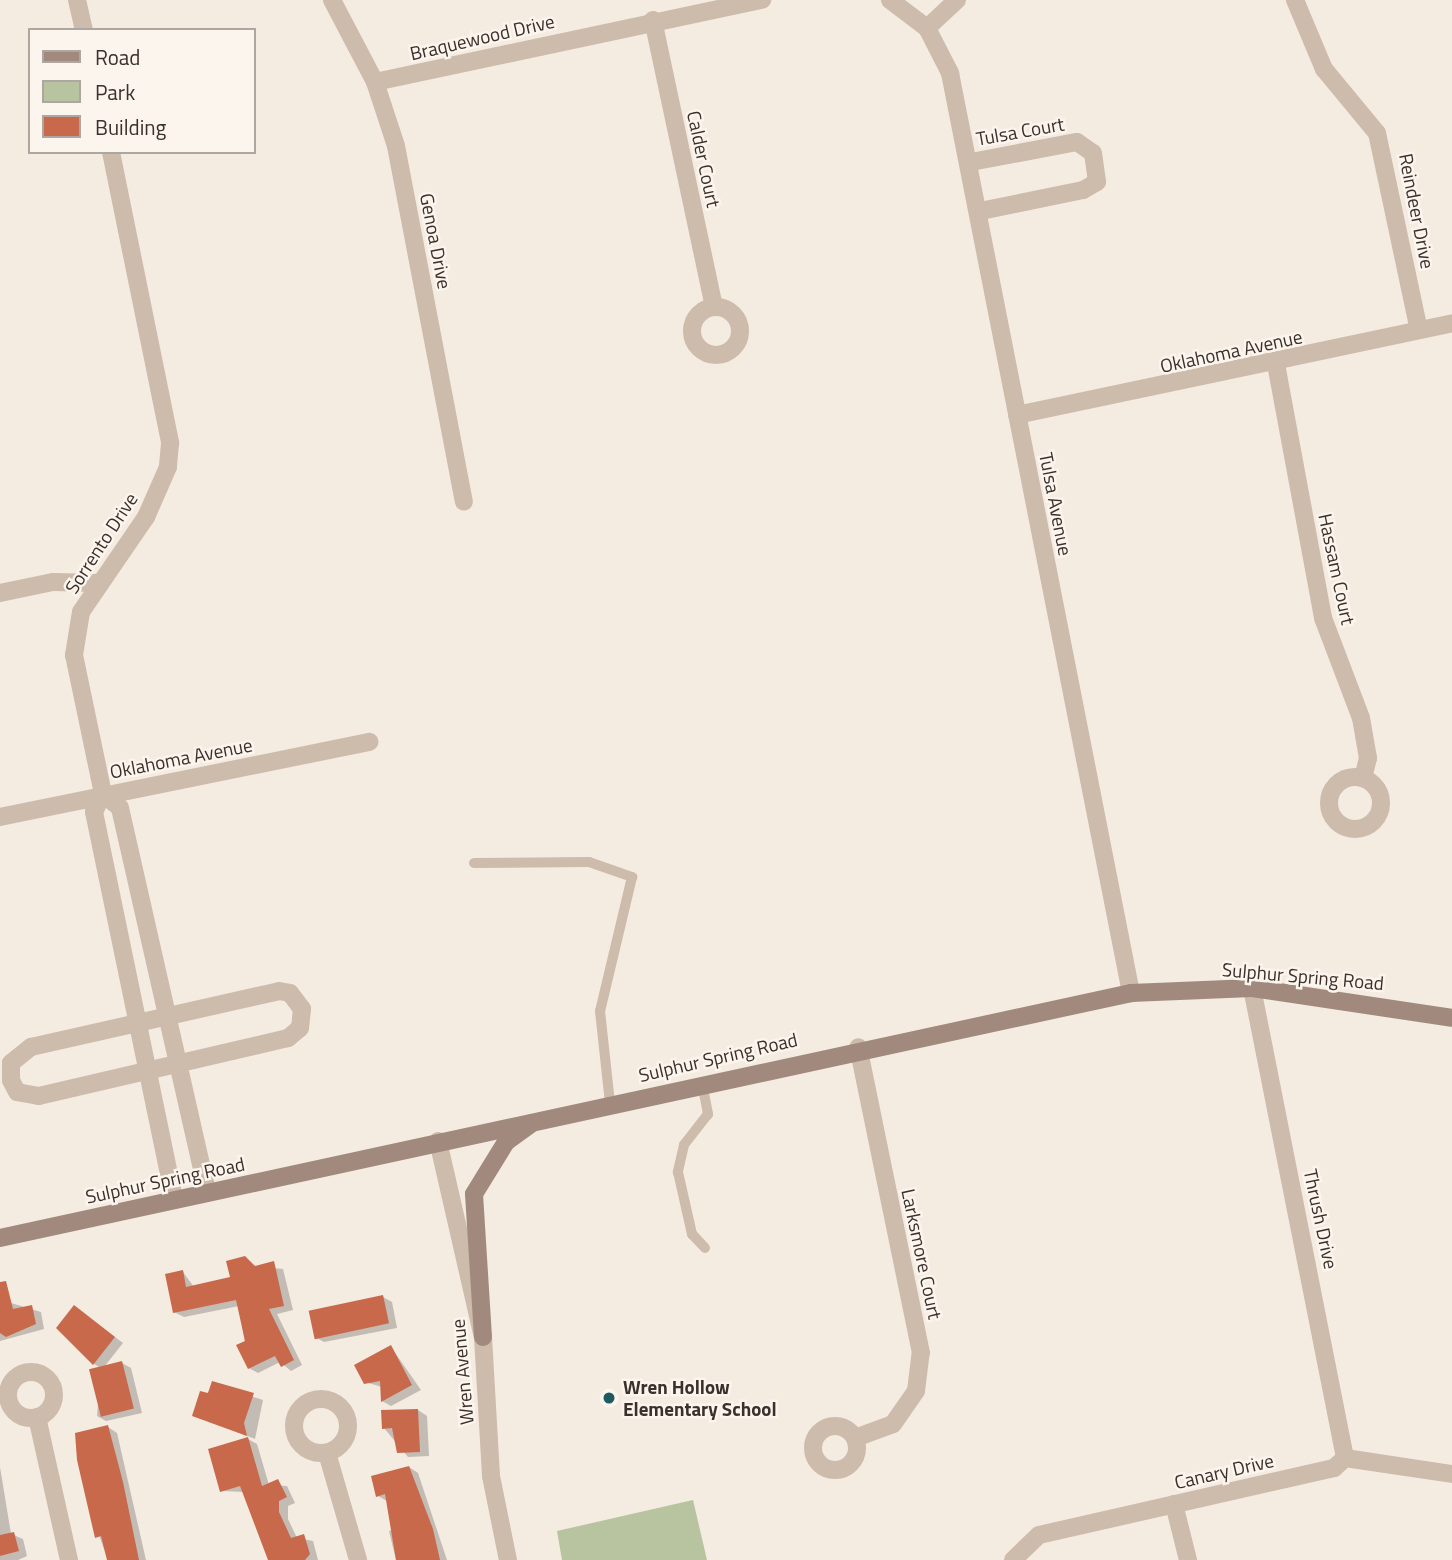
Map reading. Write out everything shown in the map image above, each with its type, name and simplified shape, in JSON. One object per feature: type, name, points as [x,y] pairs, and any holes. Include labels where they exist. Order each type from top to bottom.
[{"type":"main road","name":"Sulphur Spring Road","points":[[0,1238],[858,1047],[1131,993],[1252,988],[1452,1018]]},
{"type":"main road","points":[[483,1337],[474,1194],[506,1142],[537,1119]]},
{"type":"street","points":[[77,0],[84,28]]},
{"type":"street","name":"Genoa Drive","points":[[332,0],[375,82],[396,146],[464,502]]},
{"type":"street","name":"Braquewood Drive","points":[[375,82],[653,20],[762,0]]},
{"type":"street","points":[[890,0],[926,29],[957,0]]},
{"type":"street","name":"Reindeer Drive","points":[[1295,0],[1304,35],[1324,69],[1381,143],[1419,330]]},
{"type":"street","name":"Calder Court","points":[[653,20],[714,306]]},
{"type":"street","name":"Tulsa Avenue","points":[[926,29],[950,73],[971,162],[1017,415],[1131,993]]},
{"type":"street","name":"Tulsa Court","points":[[971,162],[1077,142],[1093,153],[1097,182],[1083,190],[981,211]]},
{"type":"street","name":"Sorrento Drive","points":[[111,154],[170,443],[168,467],[146,517],[98,583],[81,612],[74,655],[103,794],[94,812],[135,1025],[174,1199]]},
{"type":"street","name":"Oklahoma Avenue","points":[[1017,415],[1276,364],[1452,323]]},
{"type":"street","name":"Hassam Court","points":[[1276,364],[1321,608],[1361,718],[1368,758],[1363,778]]},
{"type":"street","points":[[0,593],[53,582],[98,583]]},
{"type":"street","name":"Oklahoma Avenue","points":[[0,817],[369,742]]},
{"type":"street","name":"Sorrento Drive","points":[[103,794],[120,808],[207,1192]]},
{"type":"street","name":"Thrush Drive","points":[[1252,988],[1345,1458]]},
{"type":"street","points":[[279,991],[290,993],[302,1009],[300,1028],[288,1038],[179,1065],[39,1096],[18,1092],[10,1080],[19,1052],[168,1015],[279,991]]},
{"type":"street","name":"Larksmore Court","points":[[855,1438],[894,1424],[916,1391],[921,1353],[858,1047]]},
{"type":"street","name":"Wren Avenue","points":[[438,1141],[483,1337],[491,1476],[508,1560]]},
{"type":"street","points":[[37,1417],[69,1560]]},
{"type":"street","points":[[327,1453],[358,1560]]},
{"type":"street","points":[[1345,1458],[1452,1474]]},
{"type":"street","name":"Canary Drive","points":[[1013,1560],[1039,1535],[1334,1468],[1345,1458]]},
{"type":"street","points":[[1174,1504],[1188,1560]]},
{"type":"lane","points":[[474,863],[589,862],[632,877],[600,1011],[610,1103]]},
{"type":"lane","points":[[702,1082],[708,1114],[678,1156],[678,1172],[692,1234],[705,1248]]},
{"type":"green space","points":[[693,1500],[707,1560],[562,1560],[557,1531]]},
{"type":"building","points":[[245,1256],[255,1266],[274,1261],[284,1306],[269,1309],[294,1360],[281,1367],[275,1356],[248,1369],[236,1345],[245,1341],[236,1300],[173,1313],[165,1274],[183,1270],[186,1287],[230,1277],[226,1261]]},
{"type":"building","points":[[6,1281],[13,1309],[32,1305],[36,1324],[6,1337],[0,1333],[0,1282]]},
{"type":"building","points":[[383,1295],[389,1323],[315,1339],[309,1311]]},
{"type":"building","points":[[74,1305],[115,1337],[93,1365],[56,1328]]},
{"type":"building","points":[[391,1345],[412,1385],[381,1402],[380,1381],[364,1384],[354,1365]]},
{"type":"building","points":[[122,1361],[134,1409],[101,1417],[89,1369]]},
{"type":"building","points":[[212,1381],[254,1393],[244,1423],[247,1436],[192,1416],[200,1391],[208,1393]]},
{"type":"building","points":[[418,1409],[420,1452],[397,1453],[392,1428],[382,1429],[381,1410]]},
{"type":"building","points":[[108,1425],[139,1560],[107,1560],[101,1536],[95,1538],[77,1460],[75,1433]]},
{"type":"building","points":[[248,1437],[262,1486],[278,1479],[287,1497],[279,1501],[279,1512],[291,1538],[304,1534],[310,1554],[305,1560],[268,1560],[240,1486],[220,1492],[208,1449]]},
{"type":"building","points":[[409,1466],[433,1529],[440,1560],[396,1560],[385,1494],[376,1497],[371,1476]]},
{"type":"building","points":[[14,1532],[19,1551],[0,1556],[0,1535]]},
{"type":"place","name":"Wren Hollow Elementary School","points":[[609,1398]]}]
